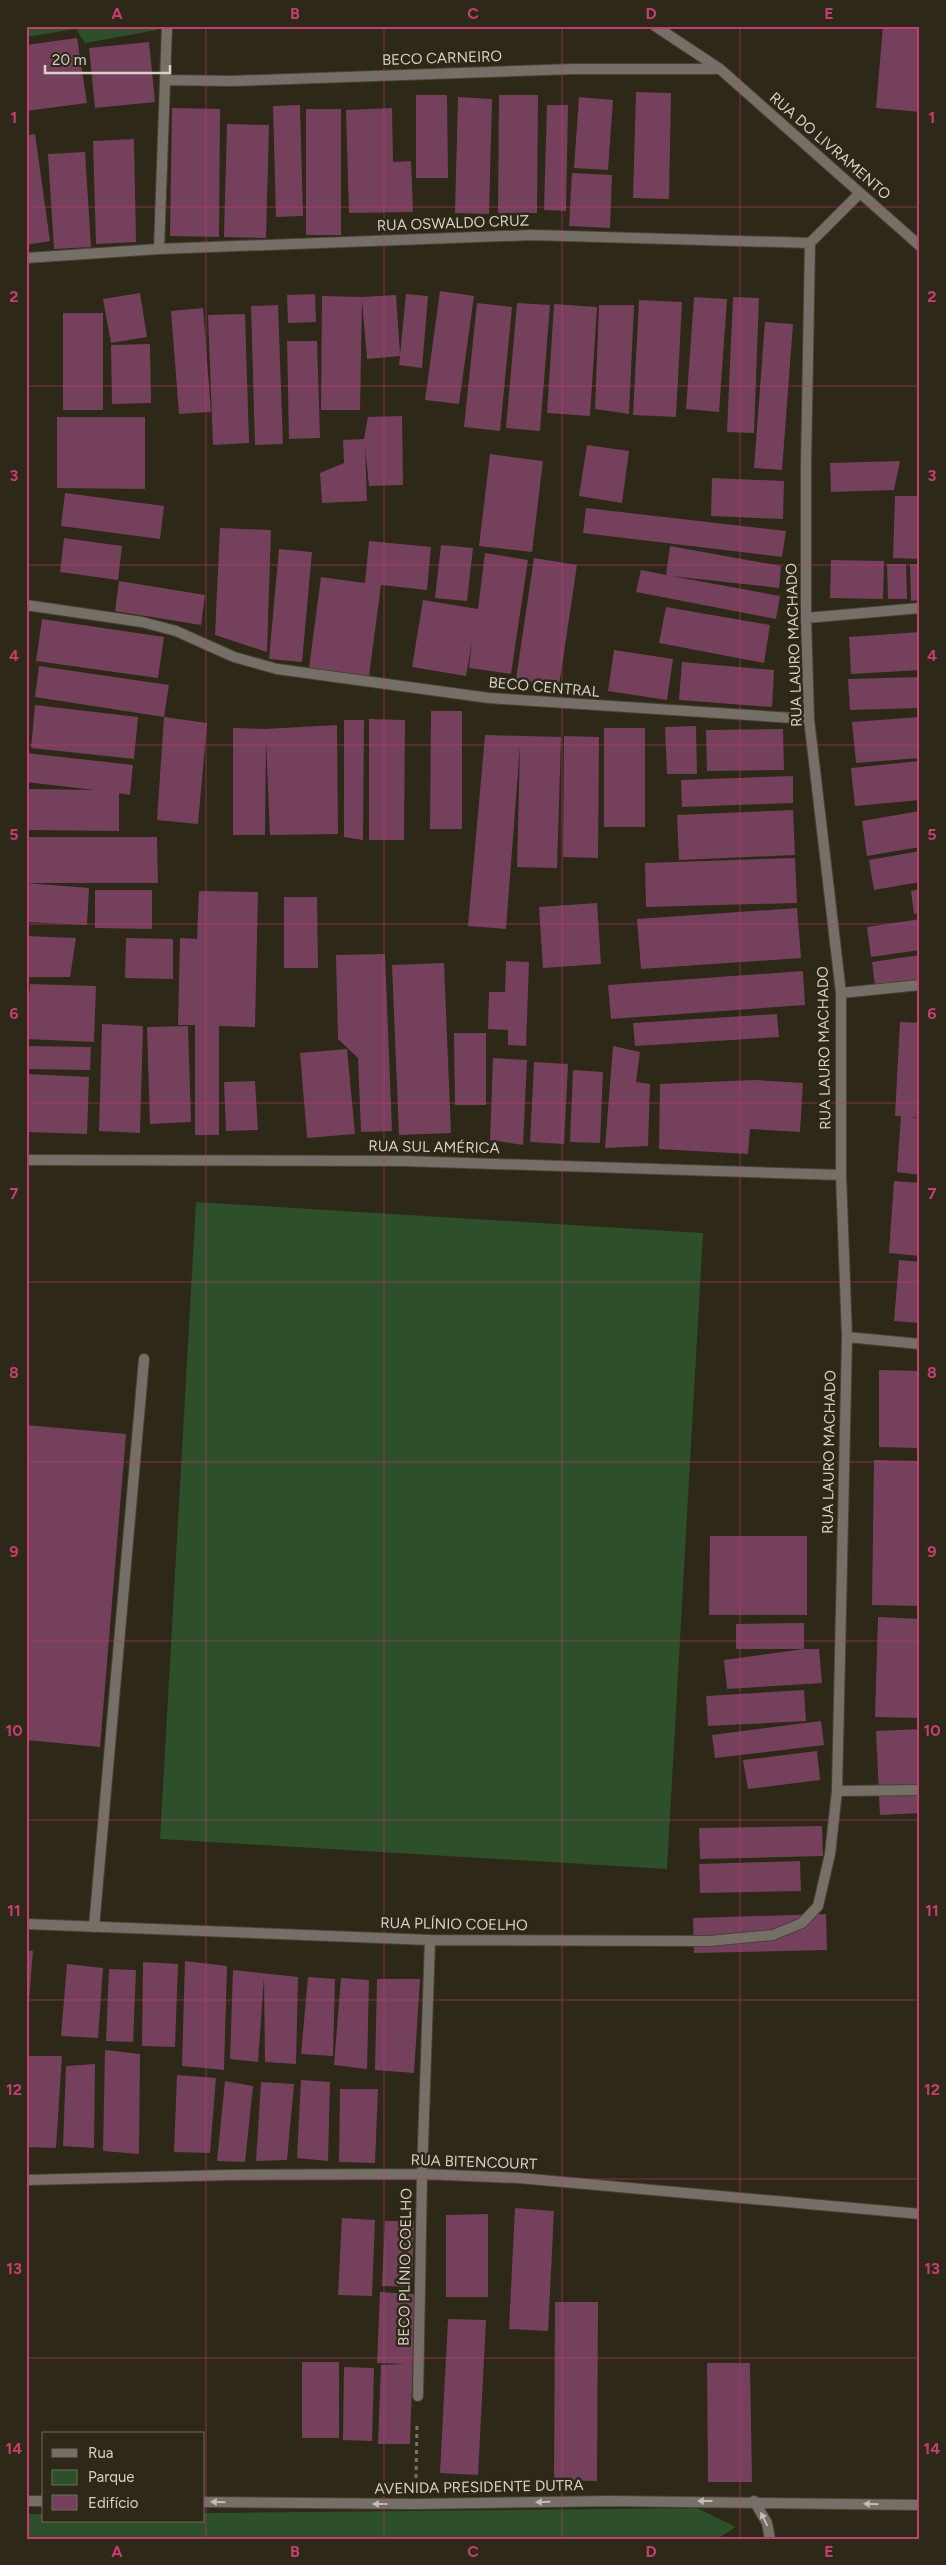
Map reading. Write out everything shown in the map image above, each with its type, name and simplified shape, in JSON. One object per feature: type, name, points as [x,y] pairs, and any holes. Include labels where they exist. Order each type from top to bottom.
[{"type":"street","points":[[160,249],[167,26]]},
{"type":"street","name":"RUA DO LIVRAMENTO","points":[[655,26],[720,69],[918,243]]},
{"type":"street","name":"BECO CARNEIRO","points":[[166,80],[230,81],[574,68],[720,69]]},
{"type":"street","points":[[810,244],[860,192]]},
{"type":"street","name":"RUA OSWALDO CRUZ","points":[[26,258],[160,249],[532,235],[810,244]]},
{"type":"street","name":"RUA LAURO MACHADO","points":[[810,244],[806,618],[809,719],[841,993],[841,1175],[847,1337],[837,1791],[830,1854]]},
{"type":"street","name":"BECO CENTRAL","points":[[26,605],[142,622],[176,631],[234,656],[277,669],[489,698],[809,719]]},
{"type":"street","points":[[806,618],[920,608]]},
{"type":"street","points":[[841,993],[920,985]]},
{"type":"street","name":"RUA SUL AMÉRICA","points":[[26,1160],[404,1161],[841,1175]]},
{"type":"street","points":[[847,1337],[920,1344]]},
{"type":"street","points":[[94,1927],[144,1359]]},
{"type":"street","points":[[837,1791],[920,1790]]},
{"type":"street","name":"RUA PLÍNIO COELHO","points":[[26,1924],[430,1940],[709,1940],[773,1934],[802,1923],[818,1906],[830,1854]]},
{"type":"street","name":"BECO PLÍNIO COELHO","points":[[418,2396],[422,2174],[430,1940]]},
{"type":"street","name":"RUA BITENCOURT","points":[[26,2180],[220,2175],[422,2174],[520,2178],[920,2214]]},
{"type":"street","points":[[26,2501],[42,2501]]},
{"type":"street","points":[[754,2501],[768,2523],[770,2539]]},
{"type":"street","name":"AVENIDA PRESIDENTE DUTRA","points":[[205,2502],[416,2504],[754,2501],[920,2505]]},
{"type":"path","points":[[416,2504],[418,2396]]},
{"type":"green space","points":[[26,26],[157,26],[157,30],[85,43],[76,29],[26,37]]},
{"type":"green space","points":[[196,1202],[703,1233],[667,1869],[160,1839]]},
{"type":"green space","points":[[697,2508],[736,2527],[717,2539],[26,2539],[26,2514],[42,2514],[42,2522],[205,2522],[205,2513]]},
{"type":"building","points":[[883,26],[920,26],[920,112],[876,108]]},
{"type":"building","points":[[77,38],[87,103],[26,111],[26,45]]},
{"type":"building","points":[[149,42],[155,102],[95,108],[89,48]]},
{"type":"building","points":[[636,92],[671,93],[669,199],[633,198]]},
{"type":"building","points":[[416,95],[447,95],[448,178],[416,178]]},
{"type":"building","points":[[499,95],[538,95],[537,213],[498,213]]},
{"type":"building","points":[[458,97],[492,99],[489,214],[455,213]]},
{"type":"building","points":[[579,97],[613,100],[608,170],[574,168]]},
{"type":"building","points":[[300,105],[303,216],[276,217],[273,106]]},
{"type":"building","points":[[547,105],[568,105],[566,211],[544,210]]},
{"type":"building","points":[[172,108],[220,109],[219,237],[170,236]]},
{"type":"building","points":[[392,108],[393,162],[411,161],[413,212],[349,213],[346,110]]},
{"type":"building","points":[[306,109],[341,109],[341,235],[306,235]]},
{"type":"building","points":[[227,124],[269,125],[266,238],[224,237]]},
{"type":"building","points":[[35,134],[50,241],[26,245],[26,136]]},
{"type":"building","points":[[134,139],[136,242],[96,244],[93,141]]},
{"type":"building","points":[[85,152],[91,247],[54,249],[48,154]]},
{"type":"building","points":[[572,173],[612,175],[610,228],[569,226]]},
{"type":"building","points":[[440,291],[474,296],[459,404],[425,400]]},
{"type":"building","points":[[140,293],[147,337],[111,343],[103,299]]},
{"type":"building","points":[[315,294],[316,322],[288,323],[287,295]]},
{"type":"building","points":[[406,294],[428,296],[422,368],[399,365],[400,356],[367,359],[362,300],[360,410],[321,410],[322,296],[362,297],[396,295],[400,355]]},
{"type":"building","points":[[694,297],[727,299],[719,412],[686,409]]},
{"type":"building","points":[[733,297],[759,298],[754,433],[727,432]]},
{"type":"building","points":[[639,300],[682,302],[676,417],[633,415]]},
{"type":"building","points":[[477,303],[512,307],[500,431],[464,427]]},
{"type":"building","points":[[517,303],[550,305],[540,431],[506,428]]},
{"type":"building","points":[[554,304],[597,307],[590,416],[547,413]]},
{"type":"building","points":[[278,305],[283,444],[255,445],[251,306]]},
{"type":"building","points":[[599,305],[634,305],[629,414],[595,409]]},
{"type":"building","points":[[203,308],[211,412],[179,414],[171,311]]},
{"type":"building","points":[[63,313],[103,313],[103,410],[63,410]]},
{"type":"building","points":[[245,314],[249,443],[213,445],[208,315]]},
{"type":"building","points":[[765,322],[793,324],[782,470],[754,468]]},
{"type":"building","points":[[287,341],[317,341],[320,438],[289,439]]},
{"type":"building","points":[[150,344],[151,403],[112,404],[111,345]]},
{"type":"building","points":[[402,416],[403,485],[369,486],[365,447],[367,501],[322,503],[320,473],[344,463],[343,440],[364,439],[368,417]]},
{"type":"building","points":[[57,417],[145,417],[145,489],[57,488]]},
{"type":"building","points":[[587,445],[629,451],[622,503],[579,496]]},
{"type":"building","points":[[490,454],[543,461],[532,552],[479,546]]},
{"type":"building","points":[[900,461],[894,490],[831,492],[830,463]]},
{"type":"building","points":[[712,478],[784,481],[783,519],[711,516]]},
{"type":"building","points":[[65,493],[164,506],[160,539],[61,526]]},
{"type":"building","points":[[895,496],[920,496],[920,559],[893,558]]},
{"type":"building","points":[[586,508],[786,531],[782,557],[583,533]]},
{"type":"building","points":[[220,528],[271,530],[267,652],[215,635]]},
{"type":"building","points":[[64,538],[122,546],[118,580],[60,572]]},
{"type":"building","points":[[369,541],[431,547],[427,590],[381,585],[369,676],[309,668],[321,577],[365,583]]},
{"type":"building","points":[[441,545],[473,548],[467,601],[435,598]]},
{"type":"building","points":[[670,546],[781,566],[779,588],[671,576],[780,596],[776,619],[636,592],[641,570],[666,575]]},
{"type":"building","points":[[279,549],[312,552],[302,662],[269,659]]},
{"type":"building","points":[[485,553],[528,560],[511,674],[469,668],[472,642],[466,676],[412,667],[423,600],[478,609]]},
{"type":"building","points":[[534,558],[577,565],[559,686],[516,679]]},
{"type":"building","points":[[831,560],[884,561],[883,599],[830,598]]},
{"type":"building","points":[[887,564],[906,564],[907,599],[888,599]]},
{"type":"building","points":[[910,564],[920,564],[920,600],[911,601]]},
{"type":"building","points":[[119,581],[205,595],[201,625],[115,611]]},
{"type":"building","points":[[666,607],[770,625],[764,663],[659,643]]},
{"type":"building","points":[[42,619],[164,637],[158,678],[36,661]]},
{"type":"building","points":[[920,632],[920,670],[851,674],[849,637]]},
{"type":"building","points":[[614,650],[673,659],[667,700],[608,691]]},
{"type":"building","points":[[682,662],[774,670],[772,707],[679,700]]},
{"type":"building","points":[[39,666],[169,685],[164,717],[35,697]]},
{"type":"building","points":[[920,677],[920,708],[850,710],[848,679]]},
{"type":"building","points":[[35,705],[138,717],[134,759],[31,748]]},
{"type":"building","points":[[431,711],[462,711],[462,829],[430,829]]},
{"type":"building","points":[[164,717],[207,723],[198,824],[157,820]]},
{"type":"building","points":[[920,717],[920,758],[856,763],[852,722]]},
{"type":"building","points":[[369,719],[405,720],[404,840],[369,840]]},
{"type":"building","points":[[344,720],[364,720],[363,840],[344,837]]},
{"type":"building","points":[[337,725],[338,834],[270,835],[266,740],[265,835],[233,835],[233,728],[265,729]]},
{"type":"building","points":[[696,726],[697,774],[667,774],[665,727]]},
{"type":"building","points":[[604,728],[645,728],[645,827],[604,827]]},
{"type":"building","points":[[783,729],[784,770],[707,771],[706,730]]},
{"type":"building","points":[[485,735],[561,737],[557,868],[517,867],[520,746],[506,929],[468,926]]},
{"type":"building","points":[[564,736],[599,737],[598,858],[563,857]]},
{"type":"building","points":[[26,753],[133,765],[130,795],[119,793],[119,831],[26,830],[26,789],[95,790],[26,782]]},
{"type":"building","points":[[920,761],[920,800],[855,806],[851,768]]},
{"type":"building","points":[[793,776],[793,803],[682,807],[681,780]]},
{"type":"building","points":[[793,810],[795,855],[679,860],[677,815]]},
{"type":"building","points":[[920,811],[920,847],[867,856],[862,821]]},
{"type":"building","points":[[26,837],[157,837],[158,883],[26,883]]},
{"type":"building","points":[[920,851],[920,882],[874,890],[869,860]]},
{"type":"building","points":[[795,858],[797,903],[646,907],[645,863]]},
{"type":"building","points":[[26,883],[89,888],[87,925],[26,922]]},
{"type":"building","points":[[920,889],[920,913],[914,914],[911,891]]},
{"type":"building","points":[[95,890],[152,890],[152,929],[95,928]]},
{"type":"building","points":[[199,891],[258,892],[255,1027],[219,1026],[219,1135],[195,1135],[195,1025],[178,1025],[180,938],[197,939]]},
{"type":"building","points":[[284,897],[317,897],[318,968],[284,968]]},
{"type":"building","points":[[597,903],[601,964],[543,968],[539,907]]},
{"type":"building","points":[[797,908],[801,958],[641,969],[637,919]]},
{"type":"building","points":[[920,919],[920,950],[871,957],[867,927]]},
{"type":"building","points":[[26,936],[76,938],[70,977],[26,977]]},
{"type":"building","points":[[126,938],[173,939],[173,979],[125,978]]},
{"type":"building","points":[[385,954],[392,1131],[361,1132],[358,1058],[338,1039],[336,955]]},
{"type":"building","points":[[920,955],[920,979],[875,985],[872,962]]},
{"type":"building","points":[[506,961],[529,962],[526,1046],[508,1045],[508,1030],[488,1029],[489,992],[505,992]]},
{"type":"building","points":[[444,963],[451,1133],[399,1135],[392,965]]},
{"type":"building","points":[[803,971],[805,1005],[611,1019],[608,985]]},
{"type":"building","points":[[30,984],[96,986],[94,1042],[26,1039]]},
{"type":"building","points":[[777,1014],[779,1037],[635,1046],[633,1023]]},
{"type":"building","points":[[900,1022],[920,1023],[920,1117],[909,1117],[920,1118],[920,1175],[897,1172],[901,1116],[895,1116]]},
{"type":"building","points":[[102,1024],[143,1026],[140,1133],[99,1131]]},
{"type":"building","points":[[188,1026],[191,1122],[150,1124],[147,1027]]},
{"type":"building","points":[[454,1033],[486,1033],[486,1105],[455,1105]]},
{"type":"building","points":[[26,1046],[91,1047],[90,1070],[26,1069]]},
{"type":"building","points":[[613,1046],[640,1052],[636,1082],[650,1084],[648,1146],[605,1148]]},
{"type":"building","points":[[347,1049],[355,1134],[307,1138],[300,1053]]},
{"type":"building","points":[[493,1058],[527,1060],[523,1145],[490,1140]]},
{"type":"building","points":[[534,1062],[568,1064],[564,1144],[530,1142]]},
{"type":"building","points":[[573,1070],[603,1072],[600,1143],[570,1142]]},
{"type":"building","points":[[26,1074],[89,1077],[87,1134],[26,1132]]},
{"type":"building","points":[[754,1080],[803,1083],[800,1132],[750,1129],[748,1154],[659,1149],[660,1084]]},
{"type":"building","points":[[255,1081],[258,1130],[226,1131],[224,1082]]},
{"type":"building","points":[[894,1181],[920,1183],[920,1256],[889,1253]]},
{"type":"building","points":[[899,1260],[920,1262],[920,1323],[894,1321]]},
{"type":"building","points":[[879,1370],[920,1371],[920,1448],[879,1447]]},
{"type":"building","points":[[26,1425],[126,1434],[100,1747],[26,1740]]},
{"type":"building","points":[[874,1460],[920,1461],[920,1606],[872,1605]]},
{"type":"building","points":[[710,1536],[807,1536],[807,1615],[709,1615]]},
{"type":"building","points":[[878,1617],[920,1619],[920,1718],[875,1717]]},
{"type":"building","points":[[804,1623],[804,1649],[736,1649],[736,1624]]},
{"type":"building","points":[[804,1649],[819,1649],[822,1683],[727,1689],[724,1660]]},
{"type":"building","points":[[804,1690],[806,1721],[708,1726],[706,1696]]},
{"type":"building","points":[[821,1721],[824,1745],[715,1758],[712,1735]]},
{"type":"building","points":[[920,1729],[920,1813],[880,1815],[876,1731]]},
{"type":"building","points":[[817,1751],[820,1780],[748,1789],[743,1760]]},
{"type":"building","points":[[822,1826],[823,1856],[700,1859],[699,1828]]},
{"type":"building","points":[[800,1861],[801,1891],[700,1893],[699,1864]]},
{"type":"building","points":[[826,1914],[827,1950],[694,1953],[693,1918]]},
{"type":"building","points":[[26,1950],[33,1951],[28,2012],[26,2012]]},
{"type":"building","points":[[185,1961],[227,1966],[224,2070],[182,2066]]},
{"type":"building","points":[[143,1962],[178,1964],[175,2047],[142,2046]]},
{"type":"building","points":[[67,1964],[103,1968],[98,2038],[61,2036]]},
{"type":"building","points":[[109,1969],[136,1970],[133,2042],[106,2041]]},
{"type":"building","points":[[233,1970],[298,1977],[296,2064],[265,2062],[264,1977],[258,2062],[230,2059]]},
{"type":"building","points":[[308,1977],[335,1979],[333,2056],[301,2054]]},
{"type":"building","points":[[341,1978],[369,1980],[367,2069],[334,2065]]},
{"type":"building","points":[[377,1979],[420,1979],[414,2073],[375,2070]]},
{"type":"building","points":[[105,2050],[140,2054],[139,2154],[103,2151]]},
{"type":"building","points":[[26,2056],[62,2056],[56,2148],[26,2147]]},
{"type":"building","points":[[95,2064],[94,2148],[63,2146],[66,2066]]},
{"type":"building","points":[[177,2075],[216,2078],[210,2153],[174,2152]]},
{"type":"building","points":[[301,2080],[330,2082],[328,2161],[297,2158]]},
{"type":"building","points":[[225,2081],[253,2086],[245,2162],[217,2161]]},
{"type":"building","points":[[261,2082],[294,2084],[287,2160],[256,2161]]},
{"type":"building","points":[[340,2089],[378,2089],[375,2163],[339,2162]]},
{"type":"building","points":[[515,2208],[554,2211],[548,2331],[509,2329]]},
{"type":"building","points":[[488,2214],[488,2297],[446,2297],[446,2215]]},
{"type":"building","points":[[342,2218],[375,2220],[372,2296],[338,2295]]},
{"type":"building","points":[[385,2221],[414,2221],[412,2287],[382,2286]]},
{"type":"building","points":[[380,2292],[415,2294],[410,2444],[378,2444],[381,2365],[405,2364],[377,2363]]},
{"type":"building","points":[[555,2302],[598,2302],[597,2481],[554,2480]]},
{"type":"building","points":[[448,2319],[486,2320],[478,2475],[440,2473]]},
{"type":"building","points":[[302,2362],[339,2362],[339,2438],[302,2438]]},
{"type":"building","points":[[707,2363],[750,2363],[752,2482],[708,2482]]},
{"type":"building","points":[[344,2367],[374,2368],[372,2441],[343,2440]]}]
